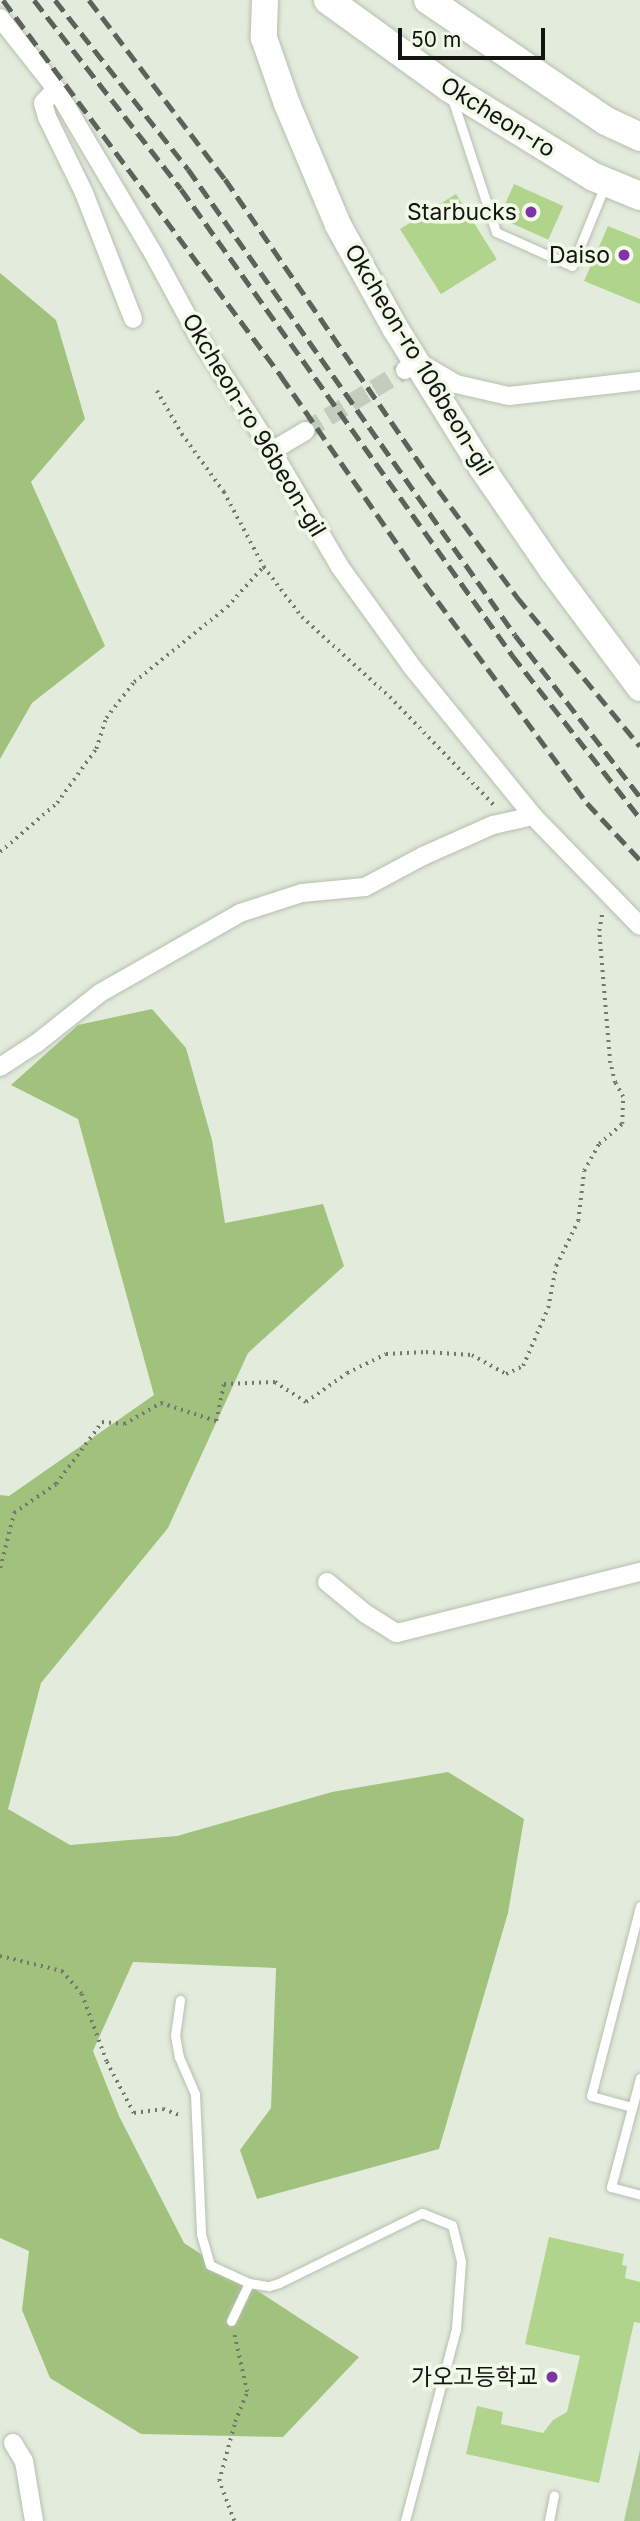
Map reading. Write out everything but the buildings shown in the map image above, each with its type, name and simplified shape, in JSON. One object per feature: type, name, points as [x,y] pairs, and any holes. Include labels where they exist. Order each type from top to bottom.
[{"type":"main road","name":"Okcheon-ro","points":[[328,0],[448,87],[606,182],[640,197]]},
{"type":"main road","points":[[428,0],[606,121],[640,137]]},
{"type":"street","name":"Okcheon-ro 106beon-gil","points":[[265,0],[264,38],[287,104],[338,225],[395,328],[411,365],[552,570],[640,688]]},
{"type":"street","name":"Okcheon-ro 96beon-gil","points":[[0,18],[56,89],[153,253],[198,336],[272,452],[340,567],[412,667],[531,813],[640,926]]},
{"type":"street","points":[[56,89],[43,103],[47,117],[84,192],[133,319]]},
{"type":"street","points":[[411,365],[456,384],[509,396],[640,381]]},
{"type":"street","points":[[272,452],[305,431]]},
{"type":"street","points":[[0,1067],[37,1043],[100,993],[240,913],[302,893],[365,887],[423,856],[493,825],[531,813]]},
{"type":"street","points":[[327,1582],[366,1614],[397,1633],[640,1572]]},
{"type":"street","points":[[13,2443],[24,2461],[34,2521]]},
{"type":"lane","points":[[448,87],[496,232],[572,266],[606,182]]},
{"type":"lane","points":[[632,2106],[591,2096],[640,1906]]},
{"type":"lane","points":[[180,2000],[175,2035],[179,2057],[195,2094],[201,2234],[211,2265],[249,2283],[269,2286],[422,2213],[452,2225],[460,2262],[456,2329],[405,2521]]},
{"type":"lane","points":[[640,2078],[611,2187],[640,2195]]},
{"type":"lane","points":[[231,2321],[249,2283]]},
{"type":"lane","points":[[549,2521],[554,2496]]},
{"type":"path","points":[[157,391],[182,434],[223,492],[264,567],[302,617],[390,696],[499,809],[512,814],[531,813]]},
{"type":"path","points":[[0,852],[57,803],[96,749],[106,718],[135,682],[228,607],[264,567]]},
{"type":"path","points":[[0,1568],[14,1513],[56,1484],[102,1422],[124,1424],[161,1403],[216,1422],[224,1384],[275,1382],[306,1402],[347,1373],[386,1354],[426,1352],[472,1355],[506,1374],[523,1366],[548,1308],[556,1266],[578,1221],[584,1171],[599,1144],[622,1124],[623,1097],[615,1083],[610,1063],[600,931],[605,891]]},
{"type":"path","points":[[0,1956],[62,1970],[76,1986],[82,1994],[107,2062],[134,2113],[163,2109],[198,2122]]},
{"type":"path","points":[[231,2321],[247,2392],[235,2422],[219,2481],[234,2521]]},
{"type":"green space","points":[[0,273],[56,320],[85,419],[31,482],[105,646],[32,703],[0,759]]},
{"type":"green space","points":[[152,1009],[186,1048],[212,1140],[225,1223],[323,1204],[344,1266],[248,1353],[168,1528],[41,1683],[8,1809],[70,1845],[177,1836],[332,1792],[448,1772],[524,1819],[508,1913],[439,2149],[257,2199],[240,2150],[271,2108],[276,1968],[133,1962],[93,2051],[119,2116],[184,2243],[359,2357],[283,2437],[141,2434],[50,2378],[22,2310],[29,2251],[0,2238],[0,1495],[9,1496],[154,1395],[78,1119],[11,1085],[78,1025]]},
{"type":"green space","points":[[640,2450],[640,2521],[624,2521]]},
{"type":"tunnel","points":[[305,431],[405,370]]},
{"type":"railway","points":[[3,0],[281,376],[425,584],[587,803],[640,860]]},
{"type":"railway","points":[[34,0],[181,189],[512,655],[640,818]]},
{"type":"railway","points":[[55,0],[188,169],[515,635],[640,797]]},
{"type":"railway","points":[[89,0],[225,179],[426,473],[517,597],[640,746]]},
{"type":"place","name":"Starbucks","points":[[531,212]]},
{"type":"place","name":"Daiso","points":[[624,255]]},
{"type":"place","name":"가오고등학교","points":[[552,2377]]}]
